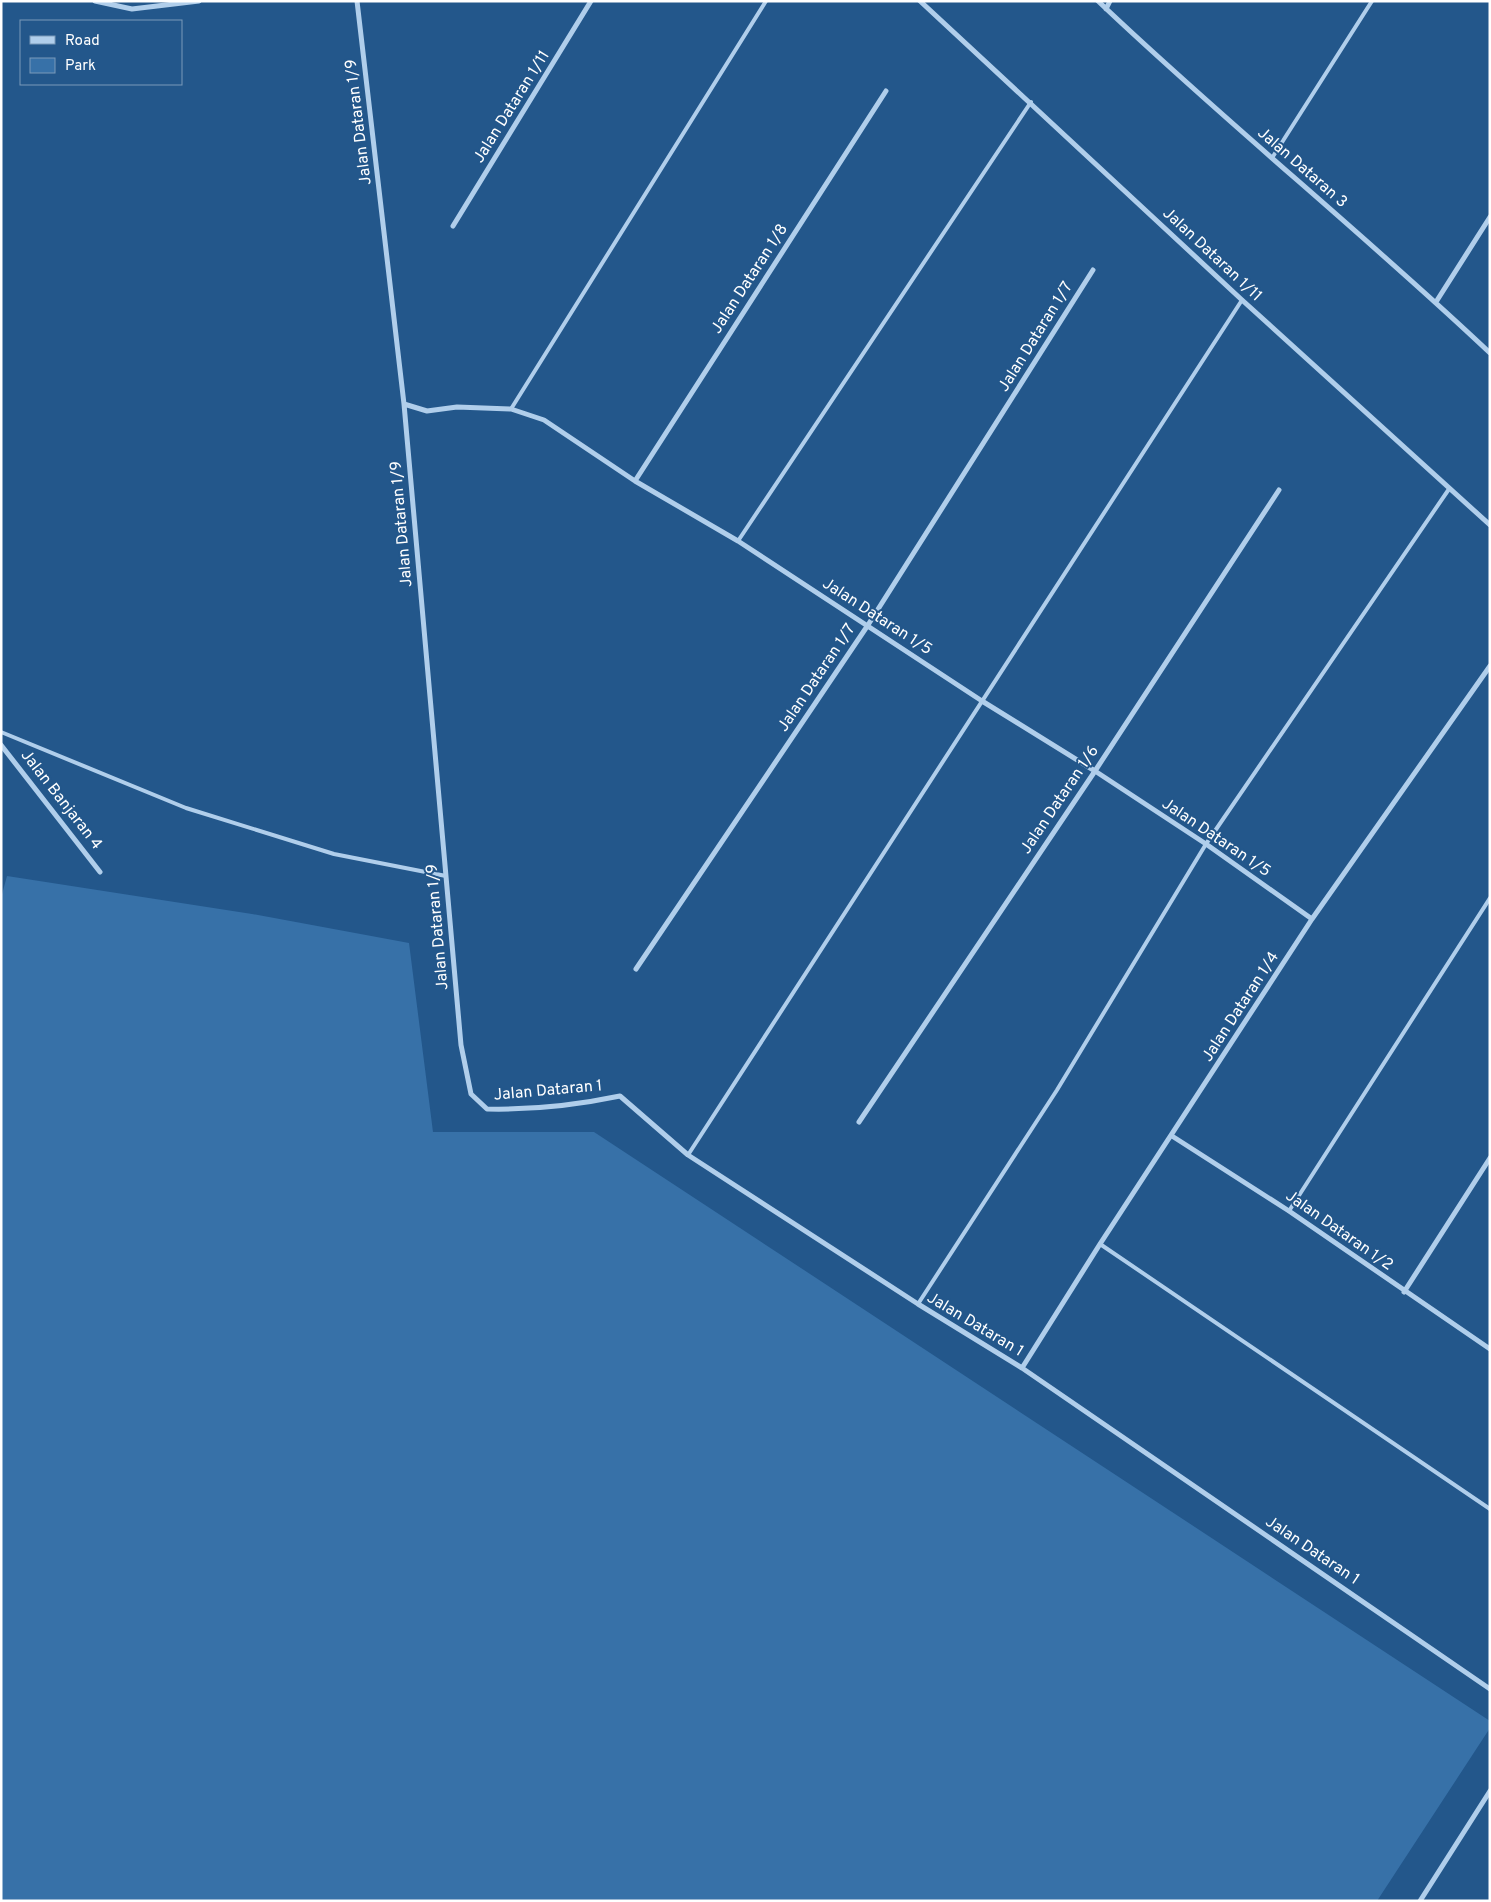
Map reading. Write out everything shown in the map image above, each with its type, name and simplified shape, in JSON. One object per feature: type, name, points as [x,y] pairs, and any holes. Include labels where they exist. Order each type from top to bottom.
[{"type":"street","points":[[95,1],[132,9],[199,1]]},
{"type":"street","name":"Jalan Dataran 1/9","points":[[357,1],[404,404],[461,1045]]},
{"type":"street","name":"Jalan Dataran 1/11","points":[[453,226],[591,1]]},
{"type":"street","name":"Jalan Dataran 1/11","points":[[920,1],[1031,102],[1242,300],[1449,489],[1490,524]]},
{"type":"street","name":"Jalan Dataran 3","points":[[1098,1],[1272,158],[1436,302],[1490,353]]},
{"type":"street","points":[[1106,8],[1110,1]]},
{"type":"street","name":"Jalan Dataran 1/8","points":[[635,481],[886,91]]},
{"type":"street","points":[[1436,302],[1490,217]]},
{"type":"street","name":"Jalan Dataran 1/7","points":[[636,969],[868,625],[1093,270]]},
{"type":"street","name":"Jalan Dataran 1/5","points":[[404,404],[427,411],[457,407],[511,409],[544,420],[635,481],[738,541],[982,701],[1095,771],[1206,844],[1312,919]]},
{"type":"street","name":"Jalan Dataran 1/6","points":[[859,1122],[1095,771],[1279,490]]},
{"type":"street","name":"Jalan Dataran 1/4","points":[[1022,1368],[1100,1244],[1312,919],[1490,666]]},
{"type":"street","name":"Jalan Banjaran 4","points":[[1,744],[100,872]]},
{"type":"street","name":"Jalan Dataran 1","points":[[461,1045],[471,1094],[487,1109],[591,1102],[620,1096],[688,1155],[918,1304],[1022,1368],[1490,1689]]},
{"type":"street","name":"Jalan Dataran 1/2","points":[[1172,1136],[1289,1211],[1404,1292],[1490,1349]]},
{"type":"street","points":[[1404,1292],[1490,1158]]},
{"type":"street","points":[[1420,1901],[1490,1791]]},
{"type":"lane","points":[[511,409],[766,1]]},
{"type":"lane","points":[[1272,158],[1372,1]]},
{"type":"lane","points":[[738,541],[1031,102]]},
{"type":"lane","points":[[688,1155],[1242,300]]},
{"type":"lane","points":[[918,1304],[1057,1090],[1206,844],[1449,489]]},
{"type":"lane","points":[[1,732],[186,808],[334,854],[446,876]]},
{"type":"lane","points":[[1289,1211],[1490,898]]},
{"type":"lane","points":[[1100,1244],[1490,1509]]},
{"type":"green space","points":[[7,876],[252,914],[409,943],[433,1132],[594,1132],[1490,1721],[1490,1728],[1377,1901],[1,1901],[1,898]]}]
